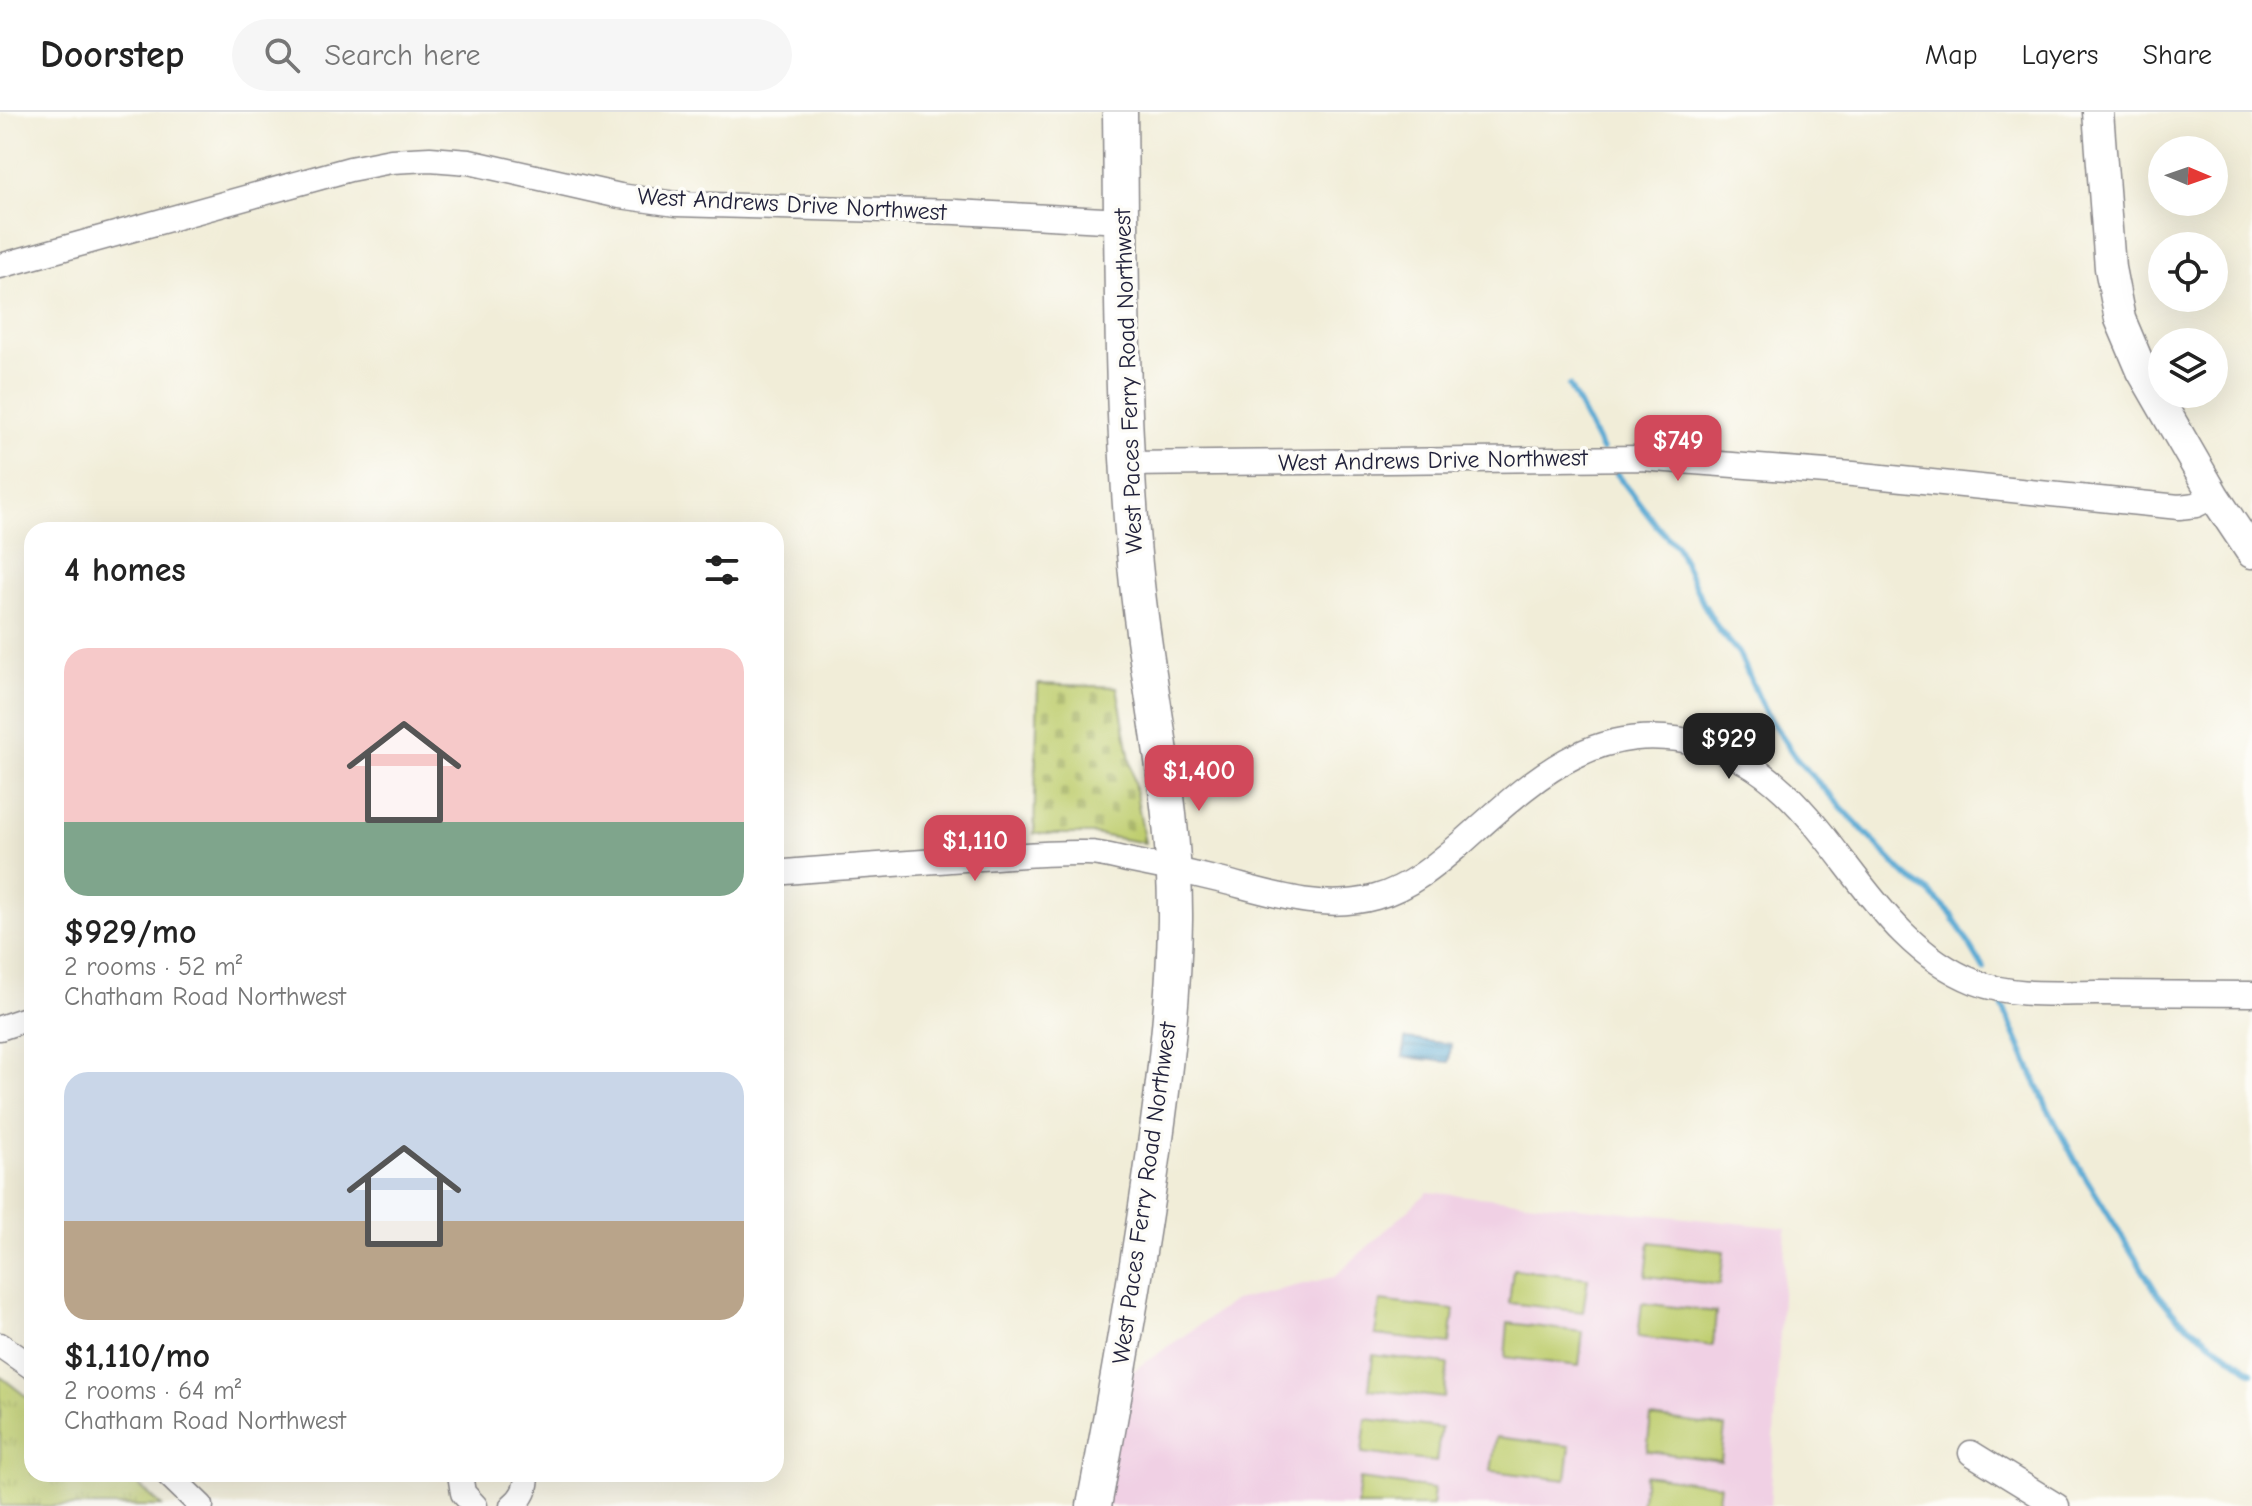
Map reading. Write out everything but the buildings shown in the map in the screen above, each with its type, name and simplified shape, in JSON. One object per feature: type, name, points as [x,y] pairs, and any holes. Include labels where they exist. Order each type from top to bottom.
[{"type":"main road","name":"West Paces Ferry Road Northwest","points":[[1094,1506],[1139,1264],[1158,1130],[1175,923],[1175,869],[1137,585],[1127,464],[1120,112]]},
{"type":"street","points":[[2098,112],[2110,268],[2120,319],[2142,371],[2214,496],[2252,553]]},
{"type":"street","name":"West Andrews Drive Northwest","points":[[0,266],[350,169],[391,161],[430,159],[469,162],[620,196],[676,204],[956,212],[1122,221]]},
{"type":"street","name":"West Andrews Drive Northwest","points":[[1127,464],[1641,458],[1853,474],[2179,507],[2196,505],[2214,496]]},
{"type":"street","points":[[784,872],[1091,853],[1175,869],[1306,902],[1340,904],[1374,898],[1401,888],[1431,870],[1530,782],[1562,761],[1616,741],[1672,739],[1702,744],[1727,753],[1772,780],[1798,806],[1904,937],[1938,965],[1977,983],[2032,993],[2252,994]]},
{"type":"street","points":[[0,1028],[24,1020]]},
{"type":"street","points":[[0,1345],[24,1362]]},
{"type":"street","points":[[1971,1453],[2057,1506]]},
{"type":"street","points":[[176,1482],[201,1506]]},
{"type":"street","points":[[461,1482],[463,1493],[475,1506]]},
{"type":"street","points":[[512,1506],[519,1500],[526,1482]]},
{"type":"shaded area","points":[[1428,1192],[1786,1228],[1770,1506],[1085,1506],[1120,1380],[1235,1300],[1334,1277]]},
{"type":"green space","points":[[1038,684],[1117,687],[1145,843],[1093,834],[1034,834]]},
{"type":"green space","points":[[1650,1242],[1724,1251],[1720,1285],[1646,1276]]},
{"type":"green space","points":[[1513,1269],[1588,1278],[1583,1312],[1509,1303]]},
{"type":"green space","points":[[1380,1301],[1454,1310],[1450,1344],[1375,1335]]},
{"type":"green space","points":[[1642,1303],[1716,1312],[1713,1346],[1638,1337]]},
{"type":"green space","points":[[1508,1323],[1583,1332],[1579,1366],[1505,1357]]},
{"type":"green space","points":[[1373,1355],[1448,1364],[1444,1398],[1369,1389]]},
{"type":"green space","points":[[0,1376],[24,1395],[24,1482],[135,1482],[162,1506],[0,1506]]},
{"type":"green space","points":[[1651,1417],[1725,1427],[1721,1461],[1647,1451]]},
{"type":"green space","points":[[1366,1419],[1441,1428],[1436,1462],[1362,1453]]},
{"type":"green space","points":[[1496,1437],[1570,1446],[1566,1480],[1491,1471]]},
{"type":"green space","points":[[1645,1475],[1720,1485],[1717,1506],[1641,1506]]},
{"type":"green space","points":[[1360,1479],[1434,1489],[1432,1506],[1357,1506]]},
{"type":"water","points":[[1405,1039],[1451,1044],[1449,1062],[1403,1057]]},
{"type":"waterway","points":[[1569,386],[1602,450]]},
{"type":"waterway","points":[[1617,474],[1677,547],[1703,603],[1719,630],[1739,653],[1764,710],[1798,761],[1904,874],[1929,892],[1951,914],[1984,969]]},
{"type":"waterway","points":[[2002,1005],[2047,1107],[2076,1162],[2157,1293],[2177,1317],[2252,1372]]}]
